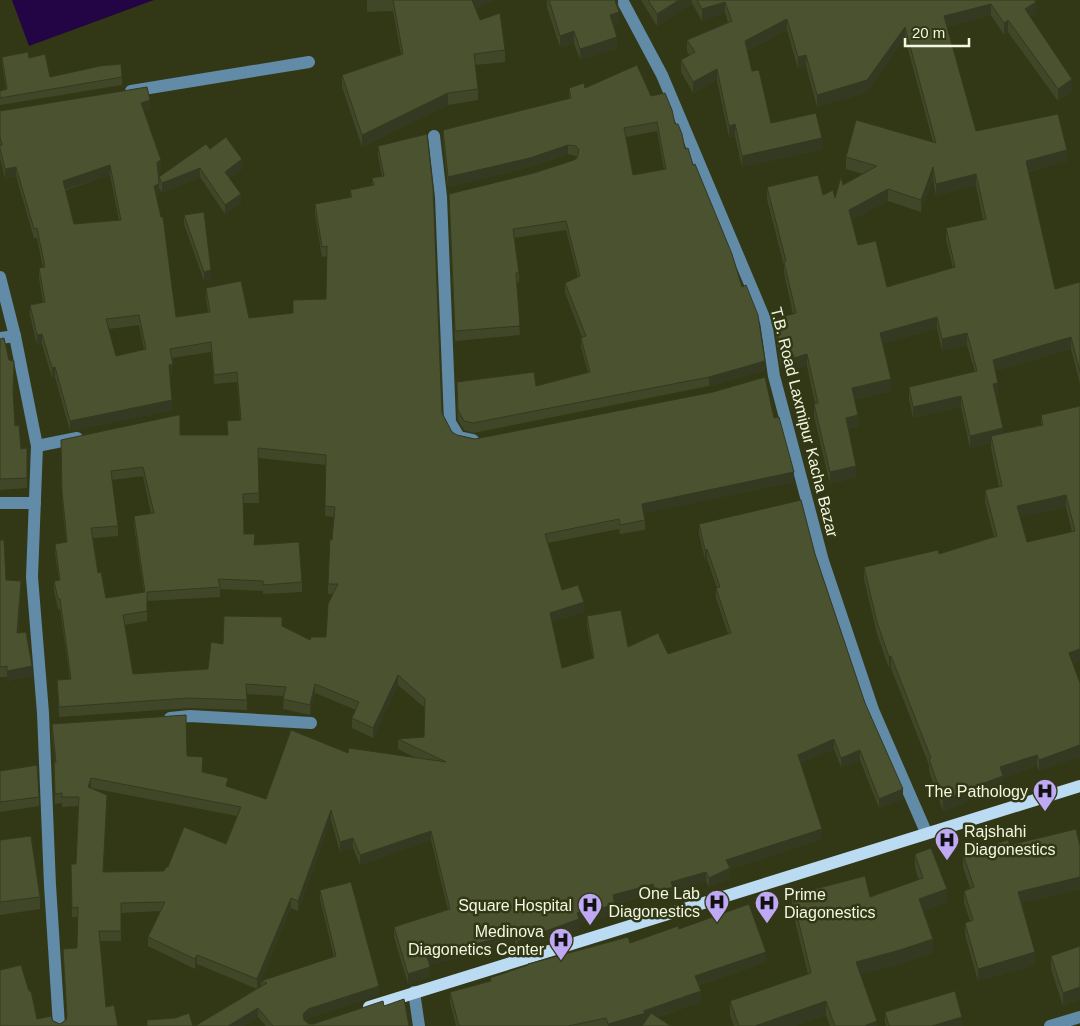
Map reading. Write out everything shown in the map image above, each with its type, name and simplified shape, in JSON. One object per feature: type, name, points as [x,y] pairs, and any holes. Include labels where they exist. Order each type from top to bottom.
[{"type":"main road","points":[[358,1010],[926,832],[1080,786]]},
{"type":"street","name":"T.B. Road Laxmipur Kacha Bazar","points":[[622,0],[662,75],[766,322],[769,377],[823,561],[873,710],[926,832]]},
{"type":"street","points":[[116,94],[309,62]]},
{"type":"street","points":[[434,136],[445,196],[450,422],[459,437],[473,440],[482,439]]},
{"type":"street","points":[[0,277],[16,336],[37,446],[32,577],[48,726],[50,885],[59,1026]]},
{"type":"street","points":[[0,338],[16,336]]},
{"type":"street","points":[[37,446],[93,435]]},
{"type":"street","points":[[0,503],[35,504]]},
{"type":"street","points":[[160,718],[190,716],[311,723]]},
{"type":"street","points":[[414,992],[419,1026]]},
{"type":"street","points":[[1050,1026],[1080,1017]]},
{"type":"shaded area","points":[[12,0],[154,0],[29,46]]},
{"type":"building","points":[[393,0],[472,0],[480,20],[500,13],[505,50],[474,54],[478,89],[448,93],[362,135],[342,75],[403,54]]},
{"type":"building","points":[[549,0],[616,0],[619,12],[610,15],[617,37],[580,49],[574,31],[560,36]]},
{"type":"building","points":[[648,0],[679,0],[657,14]]},
{"type":"building","points":[[697,0],[1035,0],[1036,2],[1025,9],[1072,79],[1058,89],[1008,20],[1004,23],[991,4],[944,16],[976,131],[1058,114],[1067,150],[1026,161],[1055,289],[1080,282],[1080,372],[1071,337],[993,360],[998,383],[993,384],[1003,428],[970,436],[961,396],[913,407],[909,387],[977,371],[967,333],[942,339],[937,317],[880,333],[891,379],[852,388],[858,415],[846,418],[856,466],[830,472],[814,404],[818,403],[807,354],[794,358],[793,354],[781,357],[775,319],[796,313],[784,262],[786,261],[767,187],[818,175],[823,195],[833,190],[835,198],[841,177],[843,185],[877,166],[846,157],[856,120],[936,143],[905,27],[867,80],[817,95],[806,55],[798,57],[787,19],[745,41],[752,71],[759,70],[771,123],[816,113],[822,138],[742,156],[735,124],[729,126],[717,69],[693,82],[681,60],[695,52],[687,40],[732,21],[725,2],[702,9]],"holes":[[[933,167],[936,184],[976,174],[986,219],[946,228],[955,267],[887,287],[876,241],[858,245],[849,210],[888,189],[921,200]]]},
{"type":"building","points":[[28,52],[29,58],[45,54],[50,77],[100,66],[121,64],[122,77],[0,98],[0,91],[7,89],[2,57]]},
{"type":"building","points":[[637,65],[651,96],[665,93],[675,124],[678,124],[682,134],[685,149],[688,148],[693,165],[695,164],[732,254],[742,287],[746,285],[758,315],[765,361],[709,377],[473,423],[464,421],[458,410],[457,382],[534,372],[536,386],[590,372],[581,338],[586,336],[565,283],[580,276],[566,221],[513,229],[519,273],[516,273],[520,326],[455,331],[449,194],[534,173],[574,160],[577,158],[579,150],[576,146],[568,145],[530,158],[448,177],[443,130],[571,98],[569,88],[584,83],[585,88]],"holes":[[[657,122],[666,169],[633,175],[624,128]]]},
{"type":"building","points":[[147,87],[150,100],[141,103],[161,160],[157,162],[159,184],[154,186],[161,217],[163,217],[176,317],[210,312],[206,288],[241,281],[249,318],[293,313],[293,300],[326,299],[327,246],[322,247],[315,204],[352,197],[350,190],[374,185],[372,178],[384,176],[378,146],[427,134],[433,188],[442,413],[452,432],[457,435],[475,439],[713,392],[765,377],[774,418],[779,417],[794,472],[642,504],[645,520],[620,525],[619,519],[545,534],[562,590],[578,585],[584,602],[550,613],[562,668],[594,658],[587,616],[621,610],[628,647],[658,633],[668,654],[731,633],[716,588],[720,587],[707,549],[705,550],[699,524],[801,500],[815,554],[865,703],[903,789],[879,799],[860,750],[841,758],[834,739],[798,755],[822,829],[726,860],[730,868],[709,878],[706,872],[671,882],[673,887],[656,892],[653,884],[613,895],[615,905],[577,913],[579,919],[518,941],[515,934],[427,956],[430,967],[408,974],[394,927],[450,909],[431,831],[360,855],[353,838],[340,842],[331,810],[298,901],[291,898],[257,979],[197,955],[195,959],[148,937],[165,902],[121,903],[121,931],[99,931],[106,1007],[114,1005],[118,1026],[0,1026],[0,970],[21,965],[29,991],[31,991],[37,1019],[51,1016],[53,1021],[60,1024],[66,1020],[67,1016],[63,949],[77,948],[78,907],[72,908],[71,864],[76,864],[79,797],[62,797],[62,793],[55,794],[54,762],[56,762],[52,724],[186,715],[187,756],[203,757],[202,772],[228,778],[226,786],[266,799],[291,730],[348,753],[349,748],[446,762],[398,739],[424,737],[425,699],[398,675],[373,728],[352,718],[359,702],[315,684],[310,705],[283,699],[286,687],[246,684],[247,700],[189,698],[59,707],[57,680],[71,679],[60,599],[58,599],[54,581],[60,580],[55,544],[67,542],[62,491],[61,440],[178,415],[180,415],[180,435],[228,435],[227,421],[241,420],[237,372],[214,375],[211,342],[170,349],[173,364],[169,365],[172,400],[70,421],[55,367],[52,368],[42,334],[37,335],[30,305],[45,302],[39,268],[45,267],[37,228],[34,229],[16,167],[5,169],[0,148],[0,145],[2,145],[0,137],[0,111]],"holes":[[[110,165],[121,220],[74,224],[63,181]],[[139,315],[146,349],[116,356],[106,319]],[[258,448],[326,455],[325,506],[335,507],[332,540],[330,539],[328,584],[338,584],[328,604],[326,637],[311,637],[310,640],[282,626],[282,617],[224,616],[223,644],[211,642],[208,669],[133,674],[123,615],[147,611],[147,592],[220,587],[218,579],[263,581],[263,585],[302,582],[299,542],[254,545],[255,534],[244,534],[243,494],[259,493]],[[143,467],[154,513],[134,516],[145,592],[106,598],[101,572],[98,573],[91,528],[118,526],[111,471]],[[91,778],[241,807],[226,844],[184,827],[168,867],[164,871],[103,872],[107,795],[88,787]]]},
{"type":"building","points":[[226,137],[242,159],[225,172],[241,194],[225,205],[200,168],[162,183],[159,177],[206,144],[210,149]]},
{"type":"building","points":[[204,212],[211,270],[204,272],[184,215]]},
{"type":"building","points":[[4,338],[9,360],[14,361],[15,426],[19,425],[21,449],[27,448],[27,478],[0,479],[0,339]]},
{"type":"building","points":[[1080,406],[1080,649],[1069,653],[1080,683],[1080,745],[1039,760],[1037,755],[1000,767],[1003,776],[943,800],[929,759],[931,758],[891,656],[889,657],[877,622],[864,567],[938,550],[939,554],[997,536],[985,490],[1002,486],[991,436],[1043,425],[1041,415]],"holes":[[[1066,495],[1075,531],[1027,542],[1017,506]]]},
{"type":"building","points":[[0,540],[4,540],[6,580],[21,581],[17,633],[26,632],[32,666],[7,671],[7,666],[0,667]]},
{"type":"building","points":[[37,765],[39,797],[0,802],[0,771]]},
{"type":"building","points":[[1076,829],[1080,846],[1080,877],[1018,892],[1035,952],[978,969],[965,923],[973,920],[964,891],[974,887],[963,854],[1008,840],[1010,845]]},
{"type":"building","points":[[31,836],[40,897],[0,902],[0,840]]},
{"type":"building","points":[[931,848],[947,889],[919,899],[933,939],[856,962],[877,1021],[864,1026],[835,1026],[826,1001],[755,1026],[739,1026],[730,1001],[811,973],[792,895],[865,876],[870,897],[923,878],[915,854]]},
{"type":"building","points":[[351,882],[379,986],[308,1009],[303,1014],[304,1020],[309,1024],[313,1024],[383,1001],[384,1006],[404,999],[409,1026],[273,1026],[258,1008],[228,1026],[195,1026],[267,983],[261,981],[336,956],[320,890]]},
{"type":"building","points":[[749,904],[766,952],[695,976],[701,991],[643,1011],[646,1013],[608,1024],[606,1018],[568,1026],[459,1026],[450,992],[491,981],[490,978],[528,964],[628,937],[630,943],[678,926],[679,929]]},
{"type":"building","points":[[1080,946],[1080,987],[1063,993],[1051,956]]},
{"type":"building","points":[[955,991],[962,1017],[932,1026],[889,1026],[885,1012]]},
{"type":"building","points":[[189,1013],[193,1026],[147,1026],[147,1020],[175,1018]]},
{"type":"building","points":[[651,1013],[671,1026],[642,1026]]},
{"type":"place","name":"The Pathology","points":[[1045,812]]},
{"type":"place","name":"Rajshahi Diagonestics","points":[[947,861]]},
{"type":"place","name":"One Lab Diagonestics","points":[[717,923]]},
{"type":"place","name":"Prime Diagonestics","points":[[767,924]]},
{"type":"place","name":"Square Hospital","points":[[590,926]]},
{"type":"place","name":"Medinova Diagonetics Center","points":[[561,961]]}]
